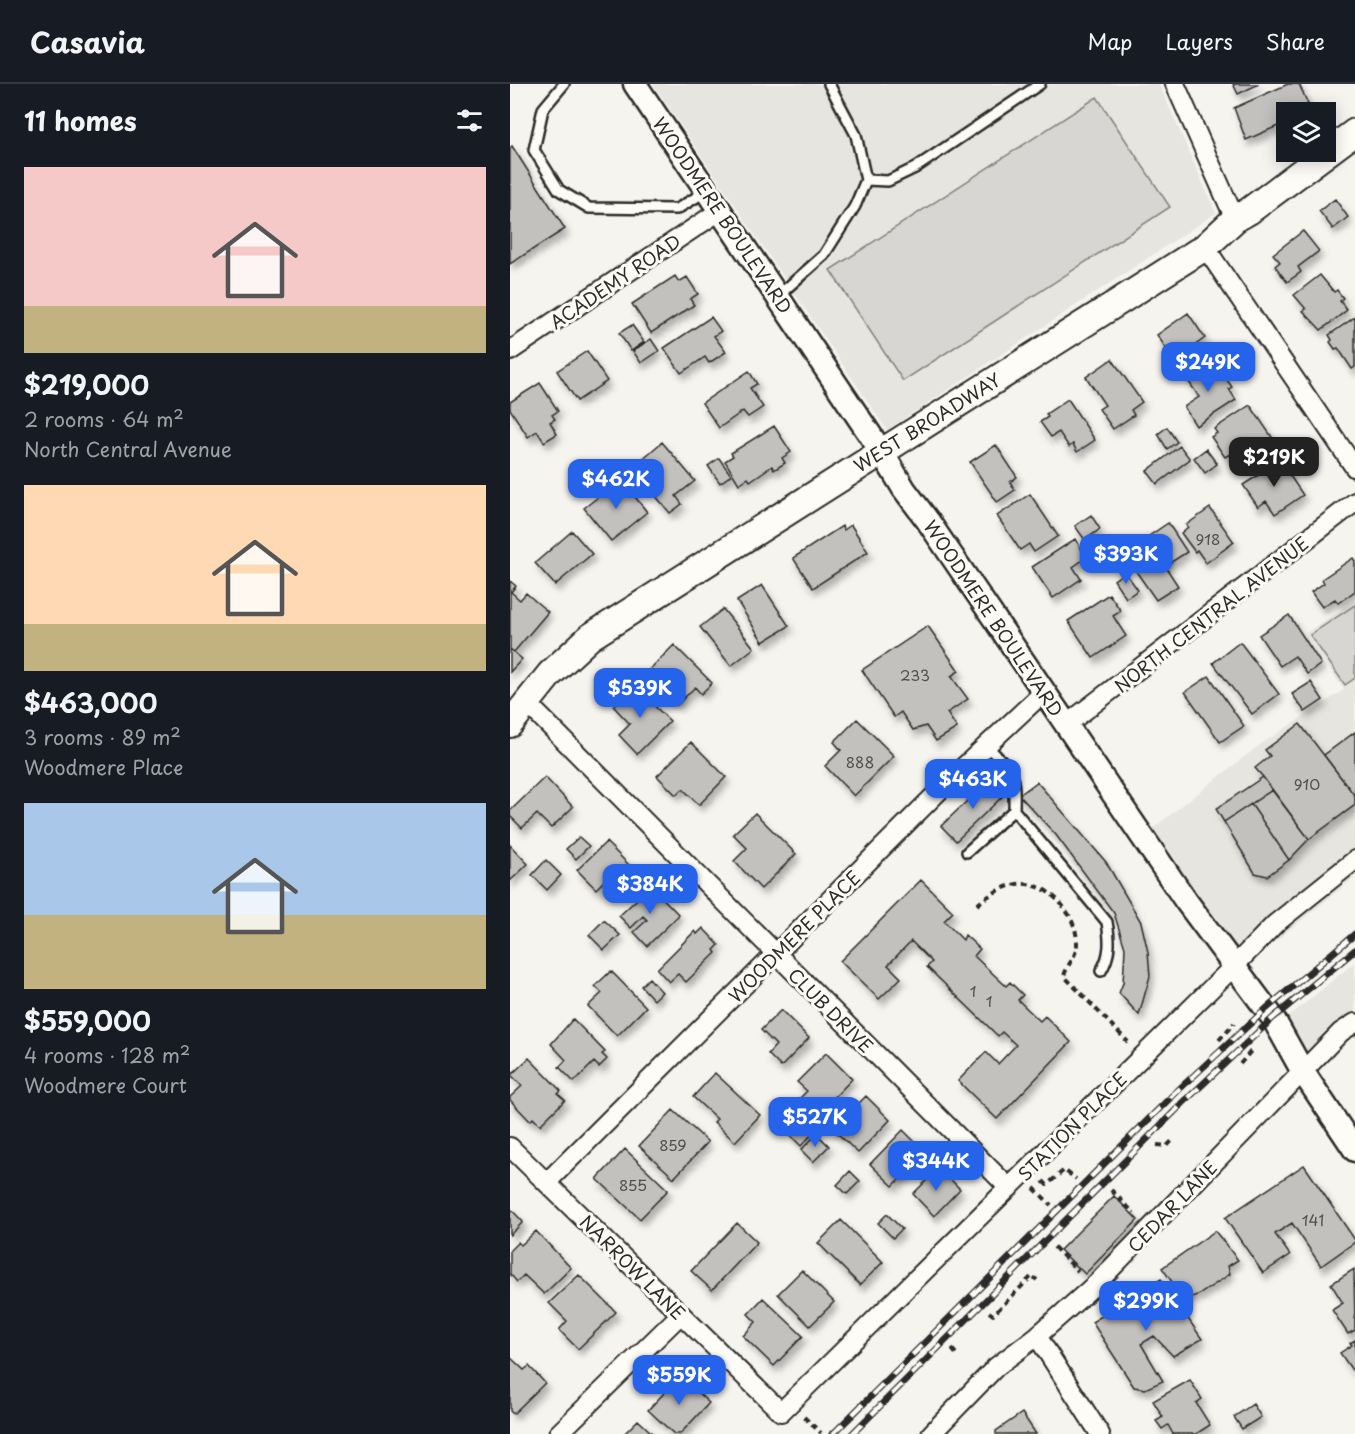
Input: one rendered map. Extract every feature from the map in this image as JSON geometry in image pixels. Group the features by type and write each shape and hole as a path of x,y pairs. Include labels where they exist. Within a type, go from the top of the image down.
{"main road":[{"name":"WEST BROADWAY","path":"510,724 550,674 590,637 1205,247 1235,219 1355,132"}],"street":[{"name":"WOODMERE BOULEVARD","path":"635,84 705,192 721,210 904,489 928,520 1186,901 1273,1018 1303,1072 1355,1150"},
{"path":"1175,84 1235,219"},
{"name":"ACADEMY ROAD","path":"510,351 721,210"},
{"path":"1205,247 1355,468"},
{"name":"NORTH CENTRAL AVENUE","path":"1066,725 1355,502"},
{"name":"WOODMERE PLACE","path":"547,1182 1044,692"},
{"name":"CLUB DRIVE","path":"527,703 1009,1188"},
{"name":"STATION PLACE","path":"781,1412 1275,924 1355,860"},
{"name":"CEDAR LANE","path":"931,1434 996,1367 1036,1336 1096,1283 1341,1032 1355,1023"},
{"name":"NARROW LANE","path":"510,1147 781,1412"},
{"path":"558,1434 681,1314"},
{"path":"1036,1336 1100,1434"}],"lane":[{"path":"564,84 543,109 534,150 560,190 589,208 624,209 677,209 705,192"},
{"path":"778,296 824,255 855,206 866,180 856,135 829,84"},
{"path":"866,180 888,181 915,168 1040,84"},
{"path":"987,746 1008,768 1015,782 1014,810 1107,922 1110,941 1107,961 1101,971"},
{"path":"967,852 1014,810"}],"path":[{"path":"977,905 990,894 1005,887 1020,884 1035,887 1050,894 1062,904 1075,928 1077,943 1076,954 1064,976 1128,1042"},
{"path":"1219,1040 1234,1023"},
{"path":"1240,1064 1251,1051"},
{"path":"1157,1145 1167,1146 1173,1140"},
{"path":"1051,1173 1043,1182 1047,1185 1064,1170 1076,1179"},
{"path":"1111,1190 1134,1213"},
{"path":"1043,1197 1050,1205"},
{"path":"1054,1247 1078,1270"},
{"path":"989,1312 993,1315 1032,1276 1037,1280"},
{"path":"952,1349 957,1355"},
{"path":"807,1420 821,1433"}],"shaded area":[{"path":"653,84 1159,84 1216,213 887,430"},
{"path":"1097,97 1170,207 903,381 830,270"},
{"path":"1355,600 1355,877 1235,974 1142,837 1261,744 1344,690 1306,633"},
{"path":"1355,605 1355,678 1345,685 1310,635"},
{"path":"1355,962 1355,1031 1302,1067 1280,1024"}],"building":[{"path":"1233,84 1259,84 1238,94"},
{"path":"1288,84 1299,84 1307,102 1276,102 1276,127 1246,140 1234,108"},
{"path":"512,146 565,229 510,264 510,148"},
{"path":"1335,199 1348,217 1333,229 1319,211"},
{"path":"1303,231 1319,251 1298,267 1301,272 1287,282 1275,266 1280,262 1273,254"},
{"path":"1320,275 1334,292 1337,290 1343,298 1340,301 1347,310 1321,330 1303,311 1306,309 1294,295"},
{"path":"675,276 679,282 687,277 698,294 690,299 694,305 651,333 632,304"},
{"path":"1188,313 1205,338 1174,360 1157,335"},
{"path":"711,317 721,331 714,336 726,352 709,363 705,357 681,373 664,348"},
{"path":"1355,317 1355,367 1352,369 1338,348 1335,349 1330,342 1332,340 1329,335"},
{"path":"632,325 644,342 631,351 619,333"},
{"path":"651,339 659,351 641,363 633,351"},
{"path":"587,351 607,381 577,401 557,371"},
{"path":"1112,359 1142,402 1131,410 1134,415 1113,429 1099,409 1105,405 1086,377"},
{"path":"1209,360 1222,379 1225,377 1232,387 1229,389 1236,400 1196,426 1184,407 1199,397 1185,376"},
{"path":"749,371 757,384 750,388 763,407 748,417 743,411 719,428 702,403"},
{"path":"540,383 558,411 552,415 555,419 550,422 557,434 544,442 537,431 528,437 510,409 510,402"},
{"path":"1068,399 1095,440 1077,452 1073,444 1069,447 1059,432 1051,437 1040,422 1048,417 1046,414"},
{"path":"1250,405 1272,437 1254,450 1250,445 1232,458 1230,454 1225,457 1211,437 1217,433 1214,429"},
{"path":"774,426 791,452 782,458 785,463 774,470 772,466 750,481 748,478 739,484 725,461 733,456 731,453"},
{"path":"1167,427 1177,442 1167,449 1158,434"},
{"path":"662,442 695,481 676,496 682,504 670,513 654,494 663,487 641,460"},
{"path":"996,445 1017,477 1010,482 1015,490 997,502 970,462"},
{"path":"1180,446 1190,459 1157,484 1147,471"},
{"path":"1206,449 1217,464 1205,473 1194,458"},
{"path":"719,458 731,475 720,483 708,466"},
{"path":"1280,461 1303,495 1275,514 1266,501 1258,507 1243,485"},
{"path":"621,479 647,512 611,541 584,508"},
{"path":"1030,494 1058,536 1034,552 1029,544 1020,550 997,516"},
{"path":"1210,508 1234,542 1206,563 1181,533 1188,527 1186,525"},
{"path":"1091,515 1100,529 1085,540 1075,526"},
{"path":"1168,523 1187,552 1165,566 1178,586 1156,600 1133,567 1137,565 1127,551"},
{"path":"851,525 868,552 813,588 793,558 842,526 844,530"},
{"path":"572,531 592,554 555,585 535,563"},
{"path":"1075,539 1087,557 1073,567 1081,579 1053,598 1032,567"},
{"path":"1353,558 1355,561 1355,591 1338,603 1335,599 1322,607 1311,592 1324,583 1322,579"},
{"path":"1125,572 1138,590 1126,598 1114,580"},
{"path":"510,581 516,586 511,592 520,600 526,593 548,612 514,652 510,649"},
{"path":"762,585 789,626 763,642 737,601"},
{"path":"1109,594 1121,611 1113,616 1126,636 1093,658 1068,621"},
{"path":"723,609 754,648 731,666 700,627"},
{"path":"1289,615 1321,664 1307,674 1295,656 1280,666 1259,635"},
{"path":"928,626 959,671 951,676 968,699 947,713 957,728 936,741 926,726 913,730 901,712 894,717 862,670"},
{"path":"1240,642 1279,694 1252,714 1213,663"},
{"path":"674,645 712,683 701,694 695,687 677,705 645,674"},
{"path":"510,649 522,659 510,672"},
{"path":"1209,676 1244,726 1220,742 1185,692"},
{"path":"1311,682 1323,700 1305,712 1292,694"},
{"path":"633,685 670,721 637,754 619,735 630,724 613,706"},
{"path":"857,719 894,756 854,796 825,766 841,750 834,742"},
{"path":"1300,724 1355,796 1355,805 1309,839 1255,768 1270,756 1265,750"},
{"path":"1355,732 1355,796 1324,755"},
{"path":"691,742 726,777 699,805 683,789 676,795 657,776"},
{"path":"545,777 573,807 551,828 537,814 522,828 510,816 510,811"},
{"path":"1263,777 1272,790 1224,822 1216,809"},
{"path":"990,779 1005,794 956,841 941,826"},
{"path":"1037,782 1106,862 1141,922 1148,952 1150,976 1139,1015 1119,993 1123,983 1125,948 1114,913 1056,835 1019,795"},
{"path":"1272,790 1309,839 1289,860 1251,804"},
{"path":"1251,804 1289,860 1267,876 1255,873 1224,822"},
{"path":"755,813 796,854 761,889 734,861 747,848 733,834"},
{"path":"579,837 589,846 576,859 566,849"},
{"path":"606,842 634,870 613,890 604,881 596,889 577,870"},
{"path":"510,845 528,864 510,881"},
{"path":"546,860 561,875 547,890 532,875"},
{"path":"921,880 953,912 944,921 963,940 965,935 980,949 974,956 1006,986 1010,982 1023,995 1018,1000 1040,1021 1045,1016 1071,1042 997,1119 958,1081 986,1052 998,1064 1016,1045 1002,1032 998,1036 927,967 932,962 911,941 888,965 901,978 879,999 840,961"},
{"path":"651,886 679,915 647,946 634,932 647,920 643,916 631,928 619,916"},
{"path":"604,920 620,935 604,950 589,935"},
{"path":"703,928 719,945 714,950 716,953 686,982 678,974 669,982 657,969 695,931 697,934"},
{"path":"611,971 646,1007 617,1036 588,1006 602,993 595,986"},
{"path":"649,978 662,992 654,1000 641,986"},
{"path":"781,1010 809,1038 781,1067 768,1054 776,1045 761,1030"},
{"path":"573,1019 605,1052 602,1054 607,1059 599,1067 594,1062 574,1082 559,1067 566,1060 551,1044"},
{"path":"826,1053 852,1079 824,1108 821,1105 813,1113 799,1099 807,1091 797,1082"},
{"path":"529,1058 561,1091 558,1094 565,1100 540,1125 533,1118 530,1121 510,1100 510,1097 522,1086 511,1075"},
{"path":"715,1073 760,1115 735,1142 714,1122 717,1119 693,1097"},
{"path":"866,1096 890,1120 858,1153 833,1129"},
{"path":"673,1110 708,1142 674,1178 639,1146"},
{"path":"804,1121 815,1131 801,1146 790,1135"},
{"path":"903,1130 926,1153 893,1186 870,1164"},
{"path":"817,1134 829,1146 813,1162 801,1150"},
{"path":"625,1149 668,1190 640,1219 597,1179"},
{"path":"1304,1165 1355,1242 1321,1266 1292,1223 1275,1234 1290,1255 1263,1273 1225,1218"},
{"path":"939,1168 960,1189 934,1216 913,1194"},
{"path":"850,1171 860,1181 847,1194 837,1185"},
{"path":"1114,1196 1138,1220 1085,1274 1060,1250"},
{"path":"510,1208 523,1222 510,1235"},
{"path":"887,1214 902,1229 893,1238 878,1223"},
{"path":"841,1220 883,1262 860,1285 818,1243"},
{"path":"737,1223 757,1242 712,1290 691,1271"},
{"path":"536,1231 571,1268 544,1294 524,1275 517,1282 510,1274 510,1250 518,1242 521,1245"},
{"path":"1215,1231 1238,1260 1228,1266 1230,1274 1200,1294 1189,1298 1178,1290 1162,1268"},
{"path":"1354,1269 1355,1330 1348,1334 1332,1310 1343,1303 1331,1284"},
{"path":"802,1270 834,1302 810,1326 778,1294"},
{"path":"579,1275 616,1312 578,1349 559,1330 567,1321 549,1303"},
{"path":"1161,1279 1202,1339 1173,1356 1154,1336 1141,1344 1163,1381 1145,1389 1134,1387 1092,1322"},
{"path":"763,1298 803,1336 774,1366 743,1336 756,1322 748,1314"},
{"path":"1355,1340 1355,1369 1352,1370 1340,1353 1352,1345 1350,1343"},
{"path":"510,1357 524,1370 529,1366 545,1383 513,1414 510,1411"},
{"path":"680,1376 709,1403 680,1434 674,1434 648,1410"},
{"path":"1190,1380 1202,1399 1196,1403 1210,1425 1196,1434 1173,1434 1168,1425 1162,1429 1156,1421 1163,1417 1153,1401"},
{"path":"1253,1404 1261,1417 1242,1429 1234,1417"},
{"path":"1022,1413 1036,1434 996,1434 996,1431"},
{"path":"638,1420 653,1434 624,1434"}],"railway":[{"path":"833,1434 1175,1093 1266,1009 1355,934"},
{"path":"852,1434 1185,1101 1273,1018 1355,950"}]}
